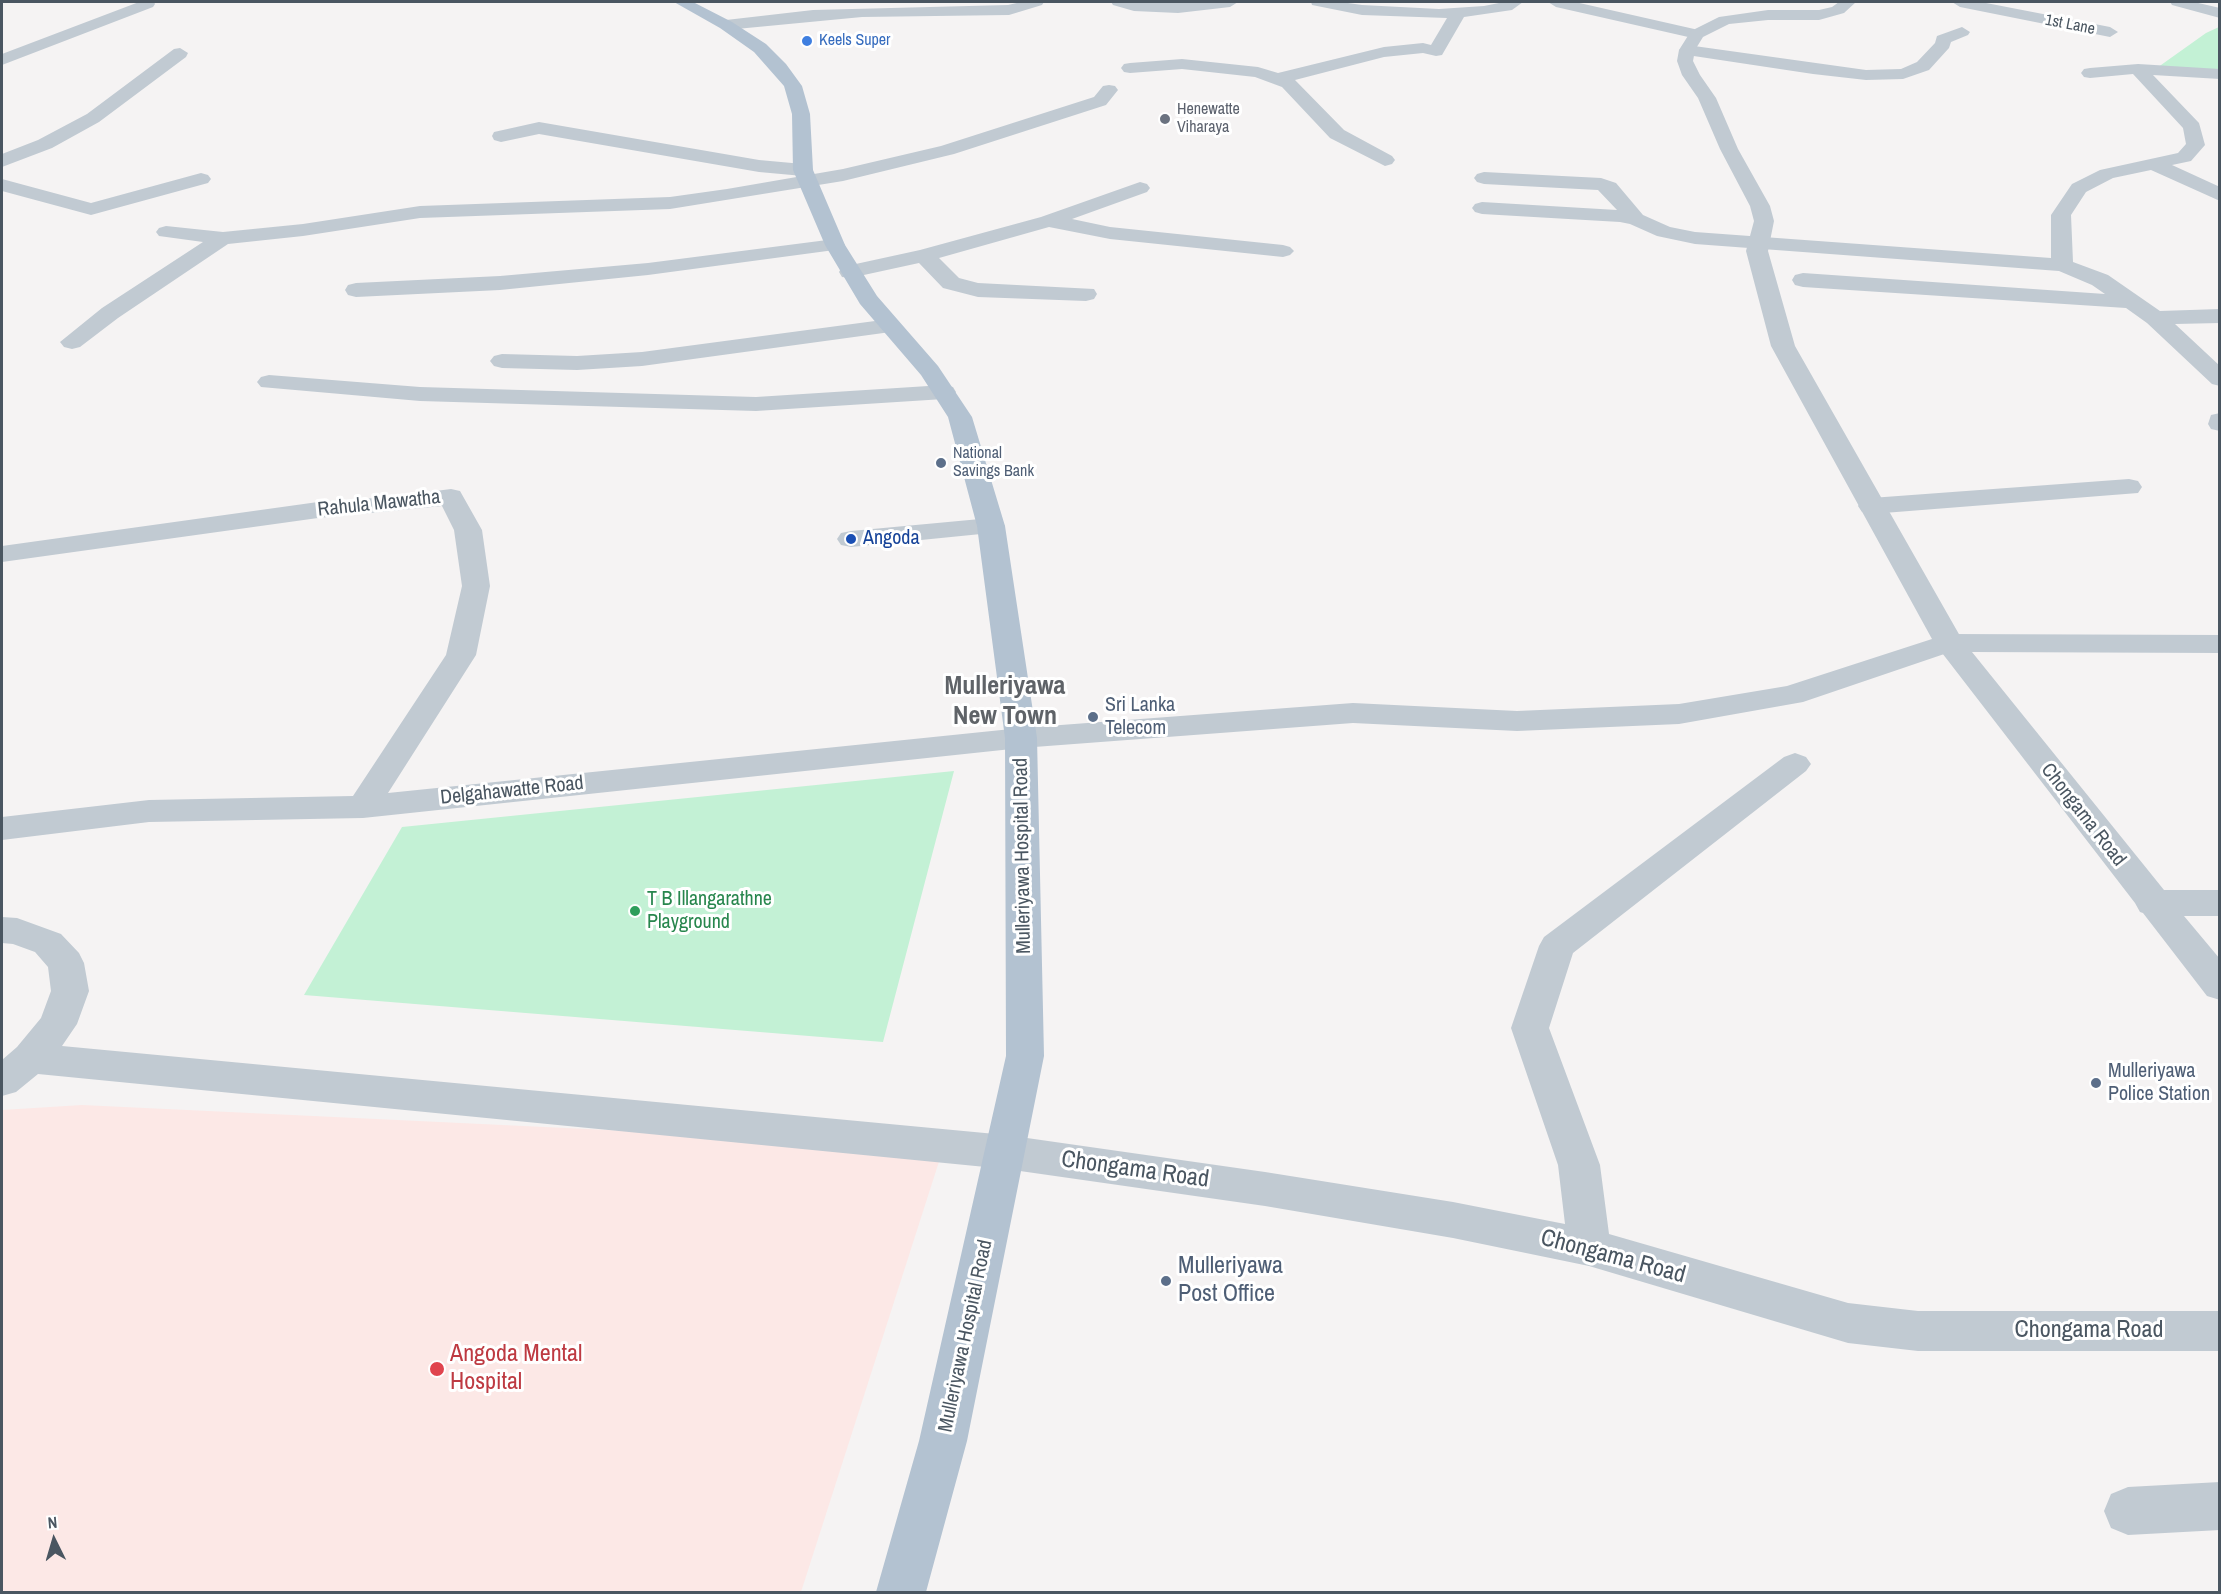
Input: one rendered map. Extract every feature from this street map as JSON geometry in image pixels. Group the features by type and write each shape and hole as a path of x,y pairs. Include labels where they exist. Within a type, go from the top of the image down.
{"main road":[{"name":"Mulleriyawa Hospital Road","path":"682,2 726,25 760,48 780,68 793,86 801,114 805,176 842,258 890,326 930,371 960,417 991,526 1021,738 1025,1056 944,1441 901,1593"}],"street":[{"path":"2,60 147,4 147,2"},
{"path":"726,25 862,12 1009,10 1036,2"},
{"path":"1119,2 1134,6 1178,8 1230,2"},
{"path":"1318,2 1362,10 1458,13 1506,7 1515,2"},
{"path":"1556,2 1697,34"},
{"path":"1848,2 1838,10 1819,15 1760,15 1725,20 1697,34 1687,50 1866,75 1903,74 1923,66 1943,44 1943,39 1962,32"},
{"name":"1st Lane","path":"1960,2 2110,32"},
{"path":"2178,2 2220,13"},
{"path":"1276,79 1384,52 1423,48 1436,51 1458,13"},
{"name":"Chongama Road","path":"1687,50 1685,61 1691,75 1707,98 1729,149 1760,206 1764,221 1757,251 1783,345 1799,378 1949,643 2152,903 2220,986"},
{"path":"2,161 45,144 93,117 180,54"},
{"path":"1130,68 1182,64 1220,66 1258,72 1288,83 1336,134 1385,160"},
{"path":"2062,265 2061,215 2079,188 2107,174 2184,157 2196,145 2193,127 2138,69"},
{"path":"2090,74 2109,70 2138,69 2220,74"},
{"path":"166,232 223,238 303,230 420,212 670,203 947,150 1100,101 1109,90"},
{"path":"501,136 539,128 805,176"},
{"path":"2151,163 2220,195"},
{"path":"1484,178 1601,184 1609,187 1636,219"},
{"path":"2,184 91,210 201,179"},
{"path":"356,290 500,283 648,269 842,258 924,256 1048,220 1140,188"},
{"path":"1482,208 1620,216 1636,219 1664,232 1695,238 2062,265 2100,280 2155,318 2220,379"},
{"path":"1048,220 1110,233 1284,251"},
{"path":"72,342 110,313 223,238"},
{"path":"924,256 951,284 978,291 1086,294"},
{"path":"1803,280 2130,302"},
{"path":"2155,318 2220,316"},
{"path":"502,361 577,363 642,359 890,326"},
{"path":"269,382 420,393 756,404 944,392"},
{"path":"1871,506 2130,487"},
{"name":"Rahula Mawatha","path":"2,554 318,510 388,506 451,497 468,530 476,586 461,656 411,729 363,807"},
{"path":"851,539 991,526"},
{"name":"Delgahawatte Road","path":"2,829 148,812 363,807 1021,738 1283,717 1353,713 1517,721 1679,714 1792,695 1949,643 2220,644"},
{"path":"1589,1247 1579,1165 1530,1028 1557,946 1795,764"},
{"path":"2152,903 2220,903"},
{"path":"2,930 16,931 48,943 66,963 70,991 58,1024 16,1070"},
{"name":"Chongama Road","path":"16,1070 1006,1152 1265,1189 1453,1220 1589,1247 1848,1323 1918,1331 2220,1331"},
{"path":"2128,1510 2220,1506"}],"shaded area":[{"name":"Angoda Mental Hospital","path":"82,1105 944,1146 801,1592 2,1592 2,1110"}],"green space":[{"path":"2219,27 2219,75 2154,70 2206,33"},
{"name":"T B Illangarathne Playground","path":"954,771 883,1042 304,995 402,827"}],"place":[{"name":"Keels Super","path":"807,41"},
{"name":"Henewatte Viharaya","path":"1165,119"},
{"name":"National Savings Bank","path":"941,463"},
{"name":"Angoda","path":"851,539"},
{"name":"Sri Lanka Telecom","path":"1093,717"},
{"name":"T B Illangarathne Playground","path":"635,911"},
{"name":"Mulleriyawa Police Station","path":"2096,1083"},
{"name":"Mulleriyawa Post Office","path":"1166,1281"},
{"name":"Angoda Mental Hospital","path":"437,1369"}],"district":[{"name":"Mulleriyawa New Town","path":"1005,702"}]}
